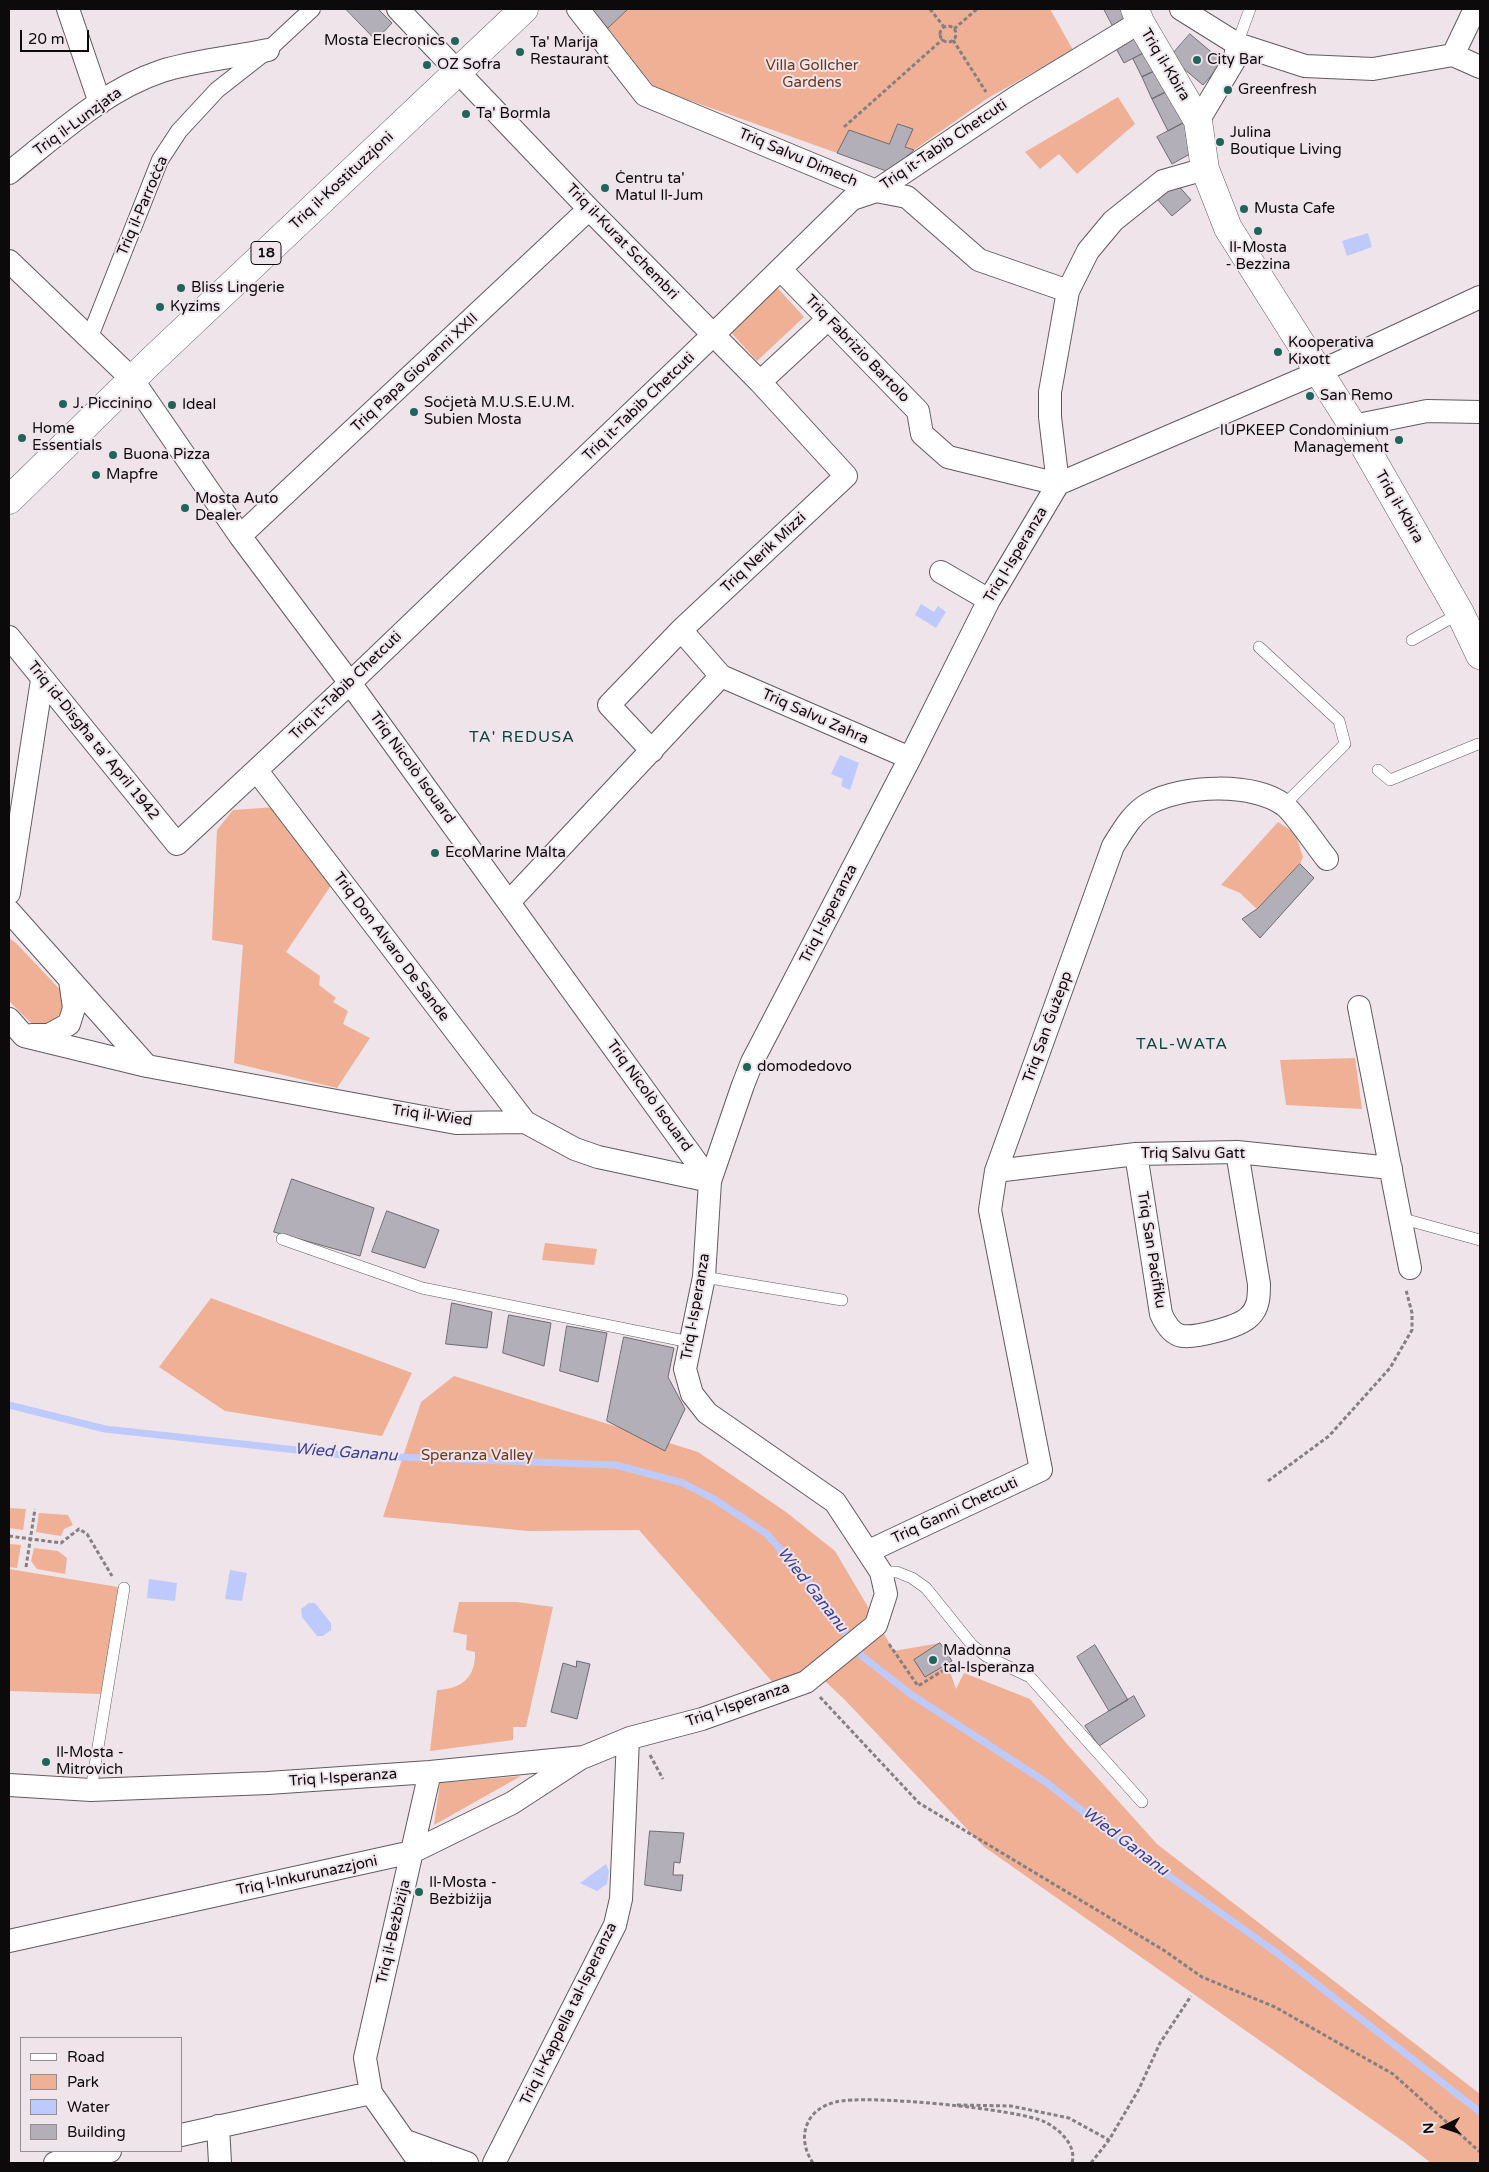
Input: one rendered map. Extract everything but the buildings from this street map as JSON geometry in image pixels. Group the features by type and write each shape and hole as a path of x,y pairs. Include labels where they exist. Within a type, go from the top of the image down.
{"main road":[{"name":"Triq il-Kostituzzjoni","path":"9,500 132,379 524,9"},
{"name":"Triq il-Kbira","path":"1137,15 1198,121 1205,169 1228,228 1354,426 1460,613 1480,655"}],"street":[{"path":"68,9 100,103"},
{"name":"Triq il-Parroċċa","path":"89,339 160,160 179,132 217,90 268,50 312,9"},
{"name":"Triq il-Kurat Schembri","path":"398,9 589,209 760,382 846,476"},
{"name":"Triq Salvu Dimech","path":"578,9 645,94 876,191 907,198 979,260 1068,291"},
{"path":"1181,9 1237,44 1305,66 1374,69 1453,55 1480,67"},
{"path":"1453,55 1475,9"},
{"name":"Triq it-Tabib Chetcuti","path":"177,844 257,771 781,270 852,199 876,191 1137,15"},
{"name":"Triq il-Kbira","path":"1198,121 1235,59 1237,44"},
{"name":"Triq il-Lunzjata","path":"9,173 100,103 123,88 162,71 268,50"},
{"path":"1205,169 1162,180 1114,221 1088,251 1068,291 1050,392 1050,417 1058,484 1318,372 1480,297"},
{"name":"Triq Papa Giovanni XXII","path":"240,536 589,209"},
{"name":"Triq Nicolò Isouard","path":"9,261 132,379 240,536 350,682 710,1181"},
{"name":"Triq Fabrizio Bartolo","path":"781,270 827,320 918,412 922,434 948,457 1058,484"},
{"path":"760,382 827,320"},
{"path":"1354,426 1426,411 1480,412"},
{"name":"Triq Nerik Mizzi","path":"652,751 608,704 681,630 846,476"},
{"name":"Triq l-Isperanza","path":"9,1785 91,1790 268,1783 430,1772 584,1757 628,1739 702,1719 806,1682 876,1625 886,1594 881,1572 869,1551 834,1502 707,1413 692,1394 685,1370 704,1277 710,1181 752,1062 910,758 989,600 1058,484"},
{"path":"940,572 989,600"},
{"path":"509,902 721,676 681,630"},
{"name":"Triq id-Disgħa ta' April 1942","path":"9,637 177,844"},
{"name":"Triq Salvu Zahra","path":"721,676 910,758"},
{"path":"9,894 42,680"},
{"name":"Triq Don Alvaro De Sande","path":"257,771 525,1122"},
{"name":"Triq San Ġużepp","path":"1041,1470 990,1210 996,1171 1113,846 1129,821 1150,803 1185,792 1220,789 1254,792 1284,805 1327,859"},
{"path":"9,911 147,1066"},
{"path":"9,1019 24,1036 49,1035 69,1024 74,1008 70,980"},
{"path":"1360,1007 1410,1268"},
{"name":"Triq il-Wied","path":"24,1036 147,1066 456,1123 525,1122 575,1149 598,1157 710,1181"},
{"name":"Triq Salvu Gatt","path":"996,1171 1136,1154 1237,1152 1391,1168"},
{"name":"Triq San Paċifiku","path":"1136,1154 1161,1314 1167,1327 1180,1336 1194,1336 1235,1325 1249,1317 1258,1302 1259,1284 1237,1152"},
{"name":"Triq Ġanni Chetcuti","path":"869,1551 1041,1470"},
{"name":"Triq il-Kappella tal-Isperanza","path":"494,2163 616,1925 620,1899 628,1739"},
{"name":"Triq l-Inkurunazzjoni","path":"9,1941 412,1852 512,1803 584,1757"},
{"name":"Triq il-Beżbiżija","path":"371,2093 365,2058 430,1772"},
{"path":"182,2135 371,2093 420,2163"},
{"path":"218,2126 220,2163"},
{"path":"406,2141 467,2163"},
{"path":"55,2163 105,2152"}],"lane":[{"path":"1237,44 1250,9"},
{"path":"1412,640 1460,613"},
{"path":"1259,648 1340,721 1344,744 1284,805"},
{"path":"1378,770 1390,780 1478,744"},
{"path":"1400,1218 1480,1240"},
{"path":"282,1239 422,1288 690,1342"},
{"path":"704,1277 842,1300"},
{"path":"881,1572 897,1572 912,1578 926,1588 972,1646 986,1656 1030,1677 1142,1802"},
{"path":"91,1790 124,1588"}],"path":[{"path":"930,9 944,27"},
{"path":"954,29 977,9"},
{"path":"944,27 949,26 954,29 956,35 953,40"},
{"path":"943,39 941,32 944,27"},
{"path":"943,39 953,40"},
{"path":"844,127 943,39"},
{"path":"953,40 988,96"},
{"path":"1268,1481 1329,1436 1390,1368 1412,1330 1412,1313 1406,1287 1410,1268"},
{"path":"26,1567 35,1509"},
{"path":"9,1536 61,1543 79,1529 87,1534 110,1575 126,1579 124,1588"},
{"path":"876,1625 918,1686 952,1665"},
{"path":"806,1682 919,1803 1165,1951 1202,1977 1275,2007 1393,2074 1480,2152"},
{"path":"1091,2163 1109,2140 1139,2089 1160,2043 1191,1996"},
{"path":"813,2163 806,2152 803,2138 805,2124 816,2113 835,2102 860,2098 1021,2108 1069,2118 1109,2140"},
{"path":"939,2104 1042,2120 1056,2128 1065,2138 1071,2149 1072,2163"}],"green space":[{"name":"Villa Gollcher Gardens","path":"628,9 1050,9 1073,50 988,98 914,150 905,147 912,129 899,124 889,144 849,130 837,153 655,88 608,28"},
{"path":"1118,97 1135,124 1077,174 1059,154 1040,169 1025,152"},
{"path":"774,284 804,317 757,361 727,328"},
{"path":"276,807 332,884 286,952 320,976 319,985 336,998 333,1002 348,1011 343,1024 370,1038 337,1088 234,1063 243,945 212,940 217,830 233,810"},
{"path":"1278,822 1295,833 1303,857 1300,864 1257,909 1240,893 1221,885"},
{"path":"9,938 66,996 64,1009 52,1024 33,1025 9,1001"},
{"path":"1355,1058 1362,1109 1286,1105 1280,1060"},
{"path":"545,1243 597,1249 594,1265 542,1260"},
{"path":"211,1298 412,1373 382,1436 225,1411 159,1367"},
{"name":"Speranza Valley","path":"454,1376 698,1452 786,1512 835,1551 894,1651 940,1643 956,1689 964,1673 1030,1699 1067,1744 1157,1844 1480,2094 1480,2163 1431,2163 1404,2142 983,1846 845,1700 810,1667 775,1685 639,1530 528,1531 383,1517 421,1402"},
{"path":"9,1508 26,1509 23,1530 9,1528"},
{"path":"39,1513 68,1515 73,1525 64,1529 61,1536 36,1532"},
{"path":"9,1544 21,1545 17,1568 9,1567"},
{"path":"34,1548 58,1551 67,1558 65,1574 37,1569 31,1561"},
{"path":"9,1569 118,1587 102,1694 9,1691"},
{"path":"459,1602 517,1602 553,1607 526,1727 513,1727 513,1740 430,1751 437,1690 454,1687 466,1680 475,1661 475,1652 466,1650 467,1635 453,1632"},
{"path":"521,1776 434,1825 440,1783"}],"water":[{"path":"1368,233 1372,247 1347,256 1342,241"},
{"path":"921,604 934,612 938,606 946,612 936,628 915,615"},
{"path":"840,755 859,763 850,790 841,786 843,779 831,774"},
{"path":"230,1570 247,1573 242,1601 225,1599"},
{"path":"149,1579 177,1583 175,1601 147,1598"},
{"path":"309,1603 315,1603 331,1623 331,1630 323,1636 317,1636 302,1617 301,1609"},
{"path":"606,1864 609,1871 607,1884 597,1891 580,1883"}],"waterway":[{"name":"Wied Gananu","path":"9,1405 105,1429 343,1455 616,1465 683,1483 714,1499 767,1534 809,1583 862,1656 909,1693 1047,1783 1127,1846 1277,1953 1480,2112"}],"place":[{"name":"Mosta Elecronics","path":"455,41"},
{"name":"Ta' Marija Restaurant","path":"520,52"},
{"name":"City Bar","path":"1197,60"},
{"name":"OZ Sofra","path":"427,65"},
{"name":"Greenfresh","path":"1228,90"},
{"name":"Ta' Bormla","path":"466,114"},
{"name":"Julina Boutique Living","path":"1220,142"},
{"name":"Ċentru ta' Matul Il-Jum","path":"605,188"},
{"name":"Musta Cafe","path":"1244,209"},
{"name":"Il-Mosta - Bezzina","path":"1258,231"},
{"name":"Bliss Lingerie","path":"181,288"},
{"name":"Kyzims","path":"160,307"},
{"name":"Kooperativa Kixott","path":"1278,352"},
{"name":"San Remo","path":"1310,396"},
{"name":"J. Piccinino","path":"63,404"},
{"name":"Ideal","path":"172,405"},
{"name":"Soċjetà M.U.S.E.U.M. Subien Mosta","path":"414,412"},
{"name":"Home Essentials","path":"22,438"},
{"name":"IUPKEEP Condominium Management","path":"1399,440"},
{"name":"Buona Pizza","path":"113,455"},
{"name":"Mapfre","path":"96,475"},
{"name":"Mosta Auto Dealer","path":"185,508"},
{"name":"EcoMarine Malta","path":"435,853"},
{"name":"domodedovo","path":"747,1067"},
{"name":"Madonna tal-Isperanza","path":"933,1660"},
{"name":"Il-Mosta - Mitrovich","path":"46,1762"},
{"name":"Il-Mosta - Beżbiżija","path":"419,1892"}],"district":[{"name":"TA' REDUSA","path":"522,738"},
{"name":"TAL-WATA","path":"1182,1045"}]}
